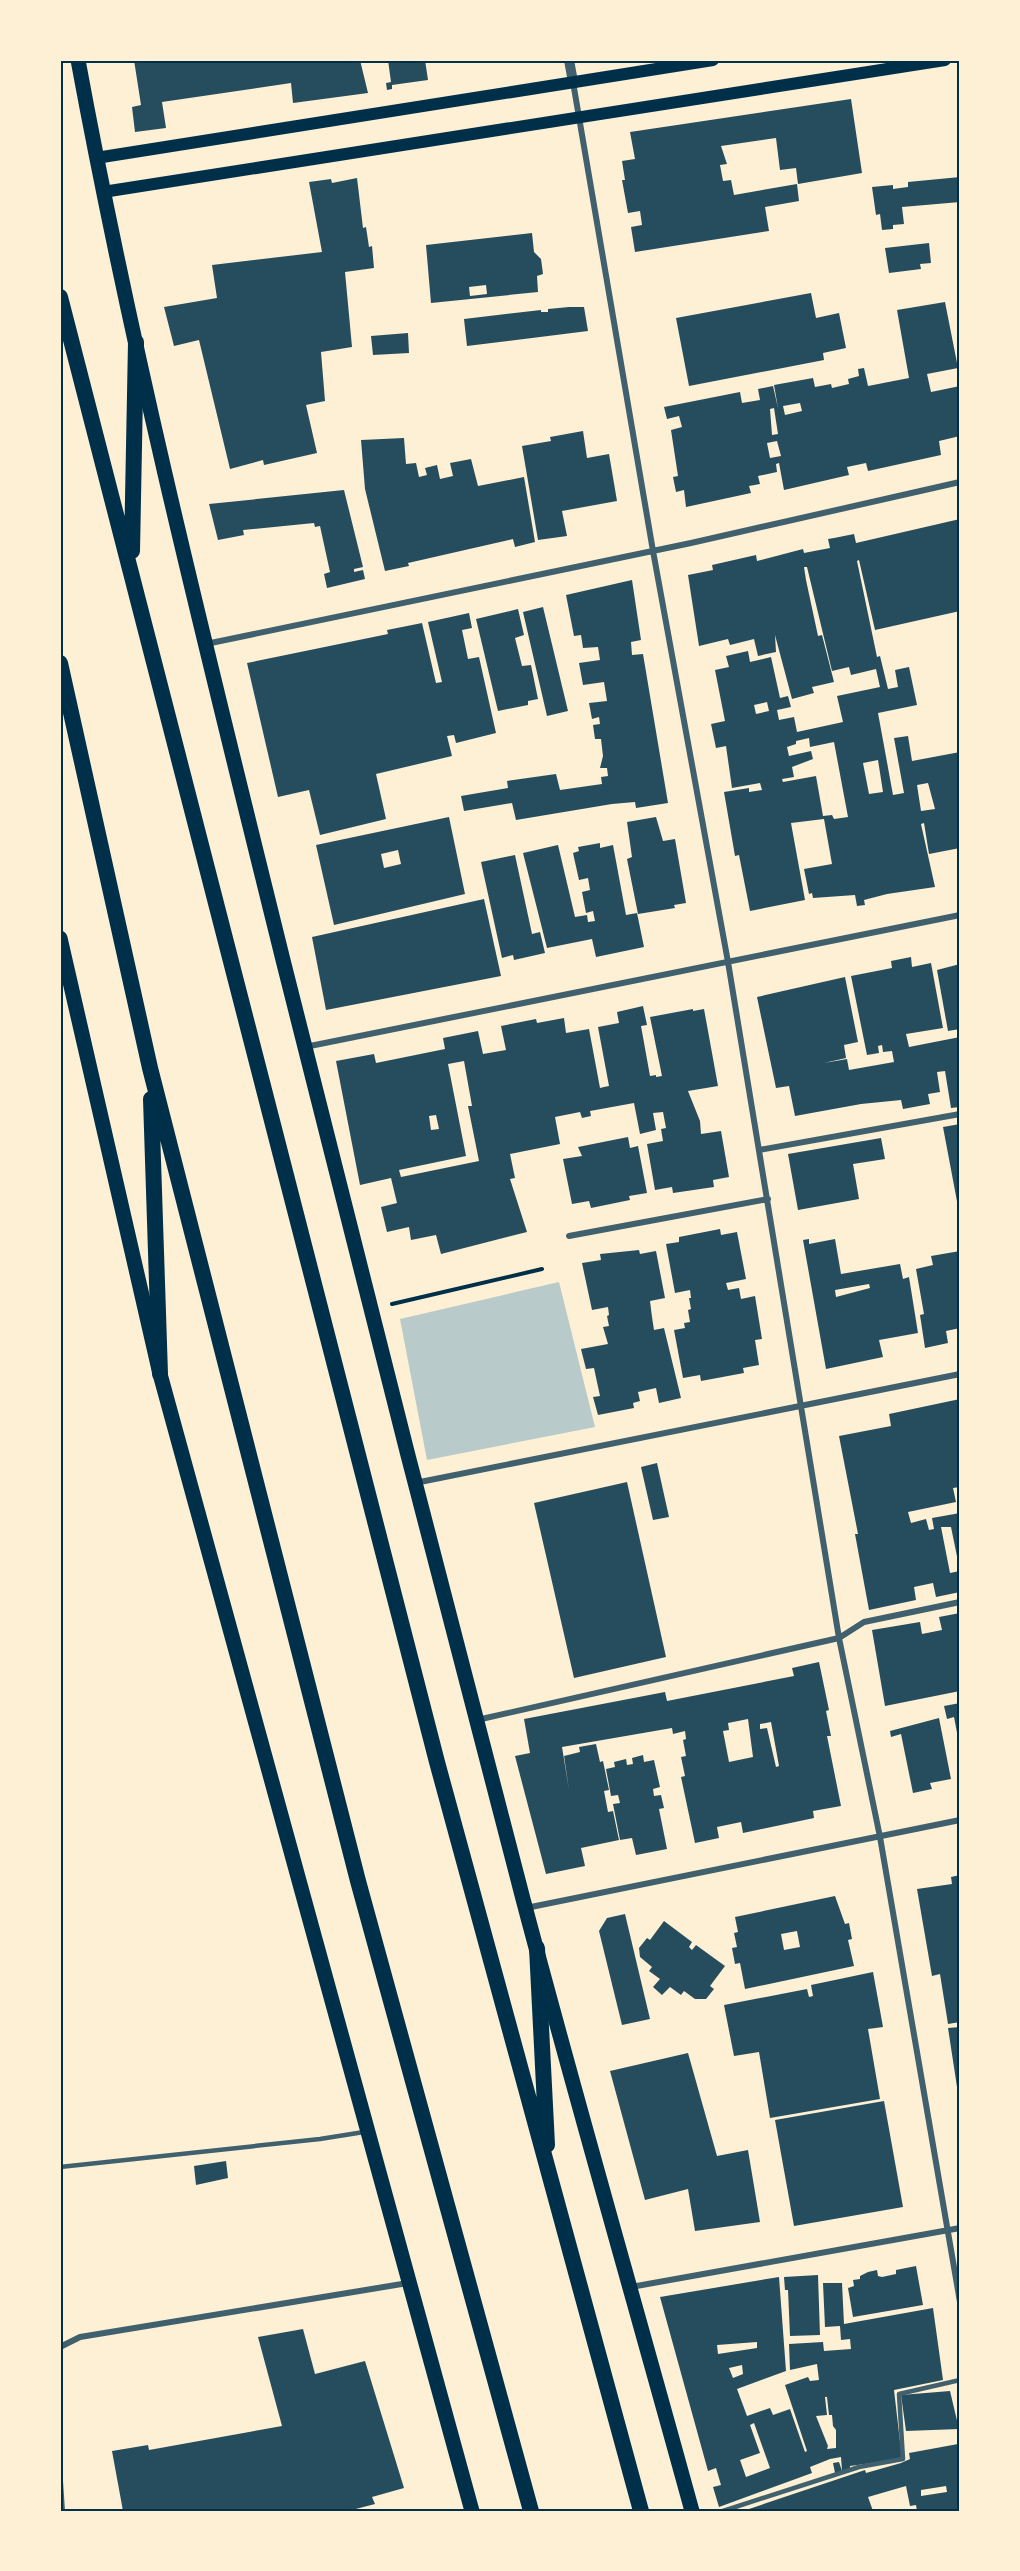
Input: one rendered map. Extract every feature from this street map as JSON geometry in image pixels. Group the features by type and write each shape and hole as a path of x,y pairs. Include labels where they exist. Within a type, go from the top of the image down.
{"highway":[{"path":"60,297 437,1762 641,2511"},
{"path":"132,572 136,342"},
{"path":"60,663 150,1068 358,1881 531,2511"},
{"path":"150,1068 160,1374"},
{"path":"537,1948 548,2176"}],"main road":[{"path":"78,60 103,192 205,644 305,1047 525,1908 692,2511"},
{"path":"96,158 713,60"},
{"path":"103,192 945,60"},
{"path":"60,938 160,1374 472,2511"}],"street":[{"path":"569,60 653,551 728,962 839,1638 880,1837 960,2302"},
{"path":"205,644 653,551 960,482"},
{"path":"305,1047 960,915"},
{"path":"759,1150 960,1114"},
{"path":"569,1236 768,1199"},
{"path":"415,1484 960,1374"},
{"path":"477,1720 839,1638 864,1622 960,1602"},
{"path":"525,1908 960,1820"},
{"path":"631,2288 960,2228"},
{"path":"60,2347 80,2337 408,2283"},
{"path":"60,2481 62,2511"}],"lane":[{"path":"60,2167 320,2139 366,2131"},
{"path":"723,2511 859,2467 903,2459 899,2394 960,2380"}],"path":[{"path":"371,1310 542,1269"}],"shaded area":[{"path":"559,1282 595,1427 427,1460 400,1319"}],"building":[{"path":"134,60 360,60 368,93 293,103 291,83 162,102 166,128 135,132 132,107 141,105"},
{"path":"388,60 425,60 428,80 392,85 392,89 387,90 386,83 391,82"},
{"path":"851,99 862,173 798,184 796,168 780,170 776,138 721,146 727,164 720,165 723,181 731,180 734,195 797,184 799,201 765,207 769,231 635,252 631,227 642,225 640,211 628,213 622,180 625,180 622,161 635,159 630,132"},
{"path":"960,177 960,202 902,207 904,224 893,225 893,229 882,230 880,214 876,215 872,187 893,185 893,189 908,187 908,182"},
{"path":"357,178 363,228 366,227 369,247 372,246 374,268 345,272 352,347 321,352 325,401 306,405 317,453 264,465 263,460 230,469 199,340 174,346 164,307 217,298 212,265 322,252 309,182 331,179 332,183"},
{"path":"532,233 534,252 541,259 543,274 537,276 538,292 431,303 426,245","holes":["486,285 487,294 470,296 469,287"]},
{"path":"929,243 931,263 920,264 921,269 889,273 885,248"},
{"path":"811,293 816,318 839,313 846,348 823,353 824,360 689,386 676,318"},
{"path":"945,302 958,368 927,374 931,392 960,386 960,436 939,441 941,455 868,471 866,463 847,467 849,475 784,490 779,463 776,464 777,472 758,476 760,484 749,486 751,493 686,507 684,490 676,492 673,477 678,476 671,430 682,427 679,416 667,419 664,407 740,392 742,403 760,400 758,389 773,386 778,408 774,385 813,378 815,387 831,384 832,388 849,384 848,379 859,376 858,369 864,368 868,386 909,378 897,310","holes":["800,403 802,411 785,415 783,406","774,408 778,434 772,435 770,409","777,441 781,456 770,458 767,443"]},
{"path":"584,307 588,331 467,346 464,319 541,310 541,312 548,312 548,309"},
{"path":"408,333 409,353 373,355 371,336"},
{"path":"583,431 587,458 609,454 617,501 562,511 567,536 538,540 522,446 551,441 550,437"},
{"path":"404,438 406,464 416,463 419,477 427,475 425,468 437,465 440,479 453,476 450,463 471,459 478,486 524,477 535,542 515,547 513,539 408,563 409,566 385,571 365,489 361,440"},
{"path":"344,490 363,567 354,569 354,572 363,570 365,579 327,588 324,574 330,572 320,526 315,527 314,523 243,530 244,535 218,540 209,504"},
{"path":"960,519 960,611 875,630 859,560 857,561 877,657 880,656 888,689 898,687 895,670 909,667 917,705 878,713 893,795 904,793 894,738 908,736 912,761 960,752 960,848 929,854 924,823 921,824 935,887 887,894 864,900 865,905 857,906 855,895 813,898 812,893 809,894 804,869 832,864 824,819 791,823 805,900 750,911 739,855 735,856 724,792 749,788 749,792 762,790 760,783 732,788 726,746 716,748 711,724 725,721 715,670 729,667 726,656 748,651 750,662 771,657 780,698 788,696 791,707 777,710 779,720 794,717 797,732 843,722 837,696 880,687 876,669 851,675 849,667 832,671 807,567 804,567 806,580 818,636 822,635 834,682 812,687 814,693 792,699 775,635 776,652 758,656 754,639 730,645 728,639 699,646 688,575 713,570 712,565 756,555 757,561 803,549 804,553 830,548 828,539 854,534 856,543","holes":["767,702 769,711 756,714 754,705","809,738 810,747 834,742 848,817 834,819 832,815 823,816 816,776 783,782 782,779 794,777 792,767 813,759 811,751 789,756 787,747 796,744 796,741","878,760 883,792 869,794 863,763","928,783 935,809 921,811 917,785"]},
{"path":"632,580 641,640 631,642 632,655 643,654 668,803 636,808 635,802 612,804 516,820 512,803 464,811 461,796 508,788 507,781 556,774 560,790 602,784 601,777 608,776 607,768 600,768 603,756 601,739 595,739 593,725 600,724 599,717 592,719 589,703 607,701 604,682 583,685 579,663 600,660 598,647 583,648 581,635 574,636 566,595"},
{"path":"543,607 568,711 547,716 523,612"},
{"path":"518,609 524,635 515,638 522,666 531,665 538,699 528,701 528,705 498,711 476,619"},
{"path":"469,613 472,628 462,630 468,659 479,657 496,733 456,743 454,735 447,736 452,756 376,774 386,819 320,835 309,790 278,797 247,663 388,634 387,630 422,623 436,683 442,682 428,622"},
{"path":"449,817 465,894 334,925 316,845","holes":["398,850 401,864 384,868 381,854"]},
{"path":"656,817 663,841 675,839 686,903 674,905 675,908 638,914 627,859 632,857 627,822"},
{"path":"600,843 600,848 613,845 626,915 637,913 644,947 596,957 592,939 547,948 523,853 558,845 575,917 587,915 588,922 595,921 593,911 586,913 582,892 590,890 588,878 579,880 573,853 579,851 578,847"},
{"path":"515,855 532,934 540,932 545,953 514,960 513,955 502,958 481,862"},
{"path":"484,899 501,976 326,1010 312,937"},
{"path":"911,957 912,967 931,963 943,1028 906,1034 909,1047 960,1037 960,1107 951,1108 945,1071 937,1072 940,1092 928,1094 930,1104 903,1109 901,1100 861,1104 795,1116 789,1086 776,1088 757,997 845,977 858,1042 844,1045 846,1058 824,1063 847,1059 849,1070 894,1062 892,1051 883,1052 882,1045 878,1046 879,1053 867,1055 851,976 892,968 891,961"},
{"path":"960,964 960,1029 948,1031 937,970"},
{"path":"643,1006 647,1025 641,1026 650,1076 656,1075 656,1077 662,1076 650,1017 704,1009 718,1086 688,1091 700,1121 701,1134 721,1131 729,1177 713,1180 714,1187 673,1193 672,1187 655,1190 647,1144 663,1141 661,1129 666,1128 663,1112 653,1113 656,1130 640,1134 634,1103 590,1111 591,1116 582,1118 580,1112 555,1117 560,1144 510,1154 515,1178 510,1179 527,1232 441,1254 436,1235 411,1240 409,1227 387,1232 381,1207 397,1203 391,1178 360,1185 336,1061 374,1054 376,1063 445,1049 443,1038 478,1031 483,1054 506,1050 501,1026 536,1019 537,1023 564,1018 566,1033 589,1029 600,1088 609,1086 598,1027 619,1023 617,1012","holes":["464,1061 472,1106 468,1106 479,1161 401,1177 399,1170 466,1156 448,1064","436,1115 439,1129 431,1130 429,1116"]},
{"path":"960,1124 960,1212 959,1212 943,1127"},
{"path":"628,1137 630,1148 638,1146 647,1193 629,1196 630,1200 591,1208 589,1201 572,1204 563,1159 582,1156 578,1147"},
{"path":"881,1138 885,1159 853,1164 859,1199 798,1210 788,1154"},
{"path":"720,1229 721,1235 737,1232 746,1279 726,1283 728,1290 739,1288 741,1299 755,1296 762,1339 755,1340 759,1365 743,1368 744,1373 701,1381 700,1375 683,1378 674,1330 685,1328 684,1323 690,1322 688,1310 691,1309 690,1290 675,1293 666,1244 679,1242 679,1237"},
{"path":"809,1239 809,1244 835,1239 841,1274 900,1264 903,1279 909,1277 918,1333 879,1340 883,1357 826,1369 803,1240","holes":["869,1284 870,1288 836,1297 835,1290"]},
{"path":"639,1250 640,1254 656,1251 665,1298 650,1301 654,1330 664,1328 681,1398 659,1403 656,1388 638,1392 640,1401 633,1403 634,1408 598,1415 593,1397 600,1396 594,1368 586,1369 581,1349 608,1344 603,1327 609,1326 607,1316 609,1315 608,1307 592,1310 582,1263 601,1260 600,1254"},
{"path":"960,1251 960,1328 946,1331 948,1343 925,1348 920,1315 924,1314 916,1269 933,1265 931,1256"},
{"path":"960,1399 960,1487 953,1488 956,1502 908,1512 911,1523 926,1519 929,1530 934,1529 932,1518 960,1513 960,1571 960,1592 936,1597 933,1583 914,1587 916,1600 869,1610 855,1534 858,1534 839,1436 891,1426 889,1414","holes":["941,1527 951,1527 960,1571 950,1573"]},
{"path":"657,1463 669,1517 653,1520 641,1467"},
{"path":"627,1482 666,1657 574,1678 534,1503"},
{"path":"960,1613 960,1691 885,1706 872,1630 920,1622 922,1634 942,1630 939,1617"},
{"path":"819,1662 829,1710 826,1711 831,1736 827,1736 841,1806 813,1811 814,1818 743,1833 741,1822 717,1827 719,1838 695,1843 681,1777 685,1776 681,1757 686,1756 683,1740 686,1739 685,1731 673,1734 672,1728 562,1747 569,1790 564,1756 580,1752 579,1747 596,1744 600,1762 603,1761 609,1790 604,1791 608,1812 613,1811 619,1840 581,1848 585,1866 546,1874 515,1756 530,1753 524,1719 665,1692 667,1701 794,1676 792,1668","holes":["748,1719 753,1757 729,1762 723,1731 729,1730 728,1723","771,1722 779,1766 776,1767 767,1728 760,1729 760,1724"]},
{"path":"960,1703 959,1743 954,1717 947,1719 944,1706"},
{"path":"939,1718 951,1779 930,1783 932,1789 913,1793 901,1734 891,1737 890,1731"},
{"path":"643,1755 644,1762 654,1760 660,1787 653,1789 654,1796 661,1795 664,1808 659,1809 667,1849 636,1855 632,1838 620,1840 613,1804 620,1803 618,1795 611,1796 606,1769 615,1767 614,1762 626,1759 627,1765 633,1764 632,1758"},
{"path":"960,1875 960,2022 948,2024 940,1974 932,1976 917,1889 952,1884 951,1877"},
{"path":"835,1896 845,1924 849,1923 852,1939 848,1940 854,1966 745,1989 740,1963 735,1964 732,1948 737,1947 734,1933 738,1932 735,1917","holes":["797,1931 800,1947 784,1950 781,1934"]},
{"path":"625,1914 650,2019 622,2025 599,1931 607,1918"},
{"path":"664,1921 692,1942 689,1947 692,1950 696,1945 725,1966 710,1986 714,1989 706,1999 695,1999 684,1991 681,1995 670,1987 662,1995 653,1987 660,1979 649,1971 652,1967 640,1957 639,1948 647,1938 650,1940"},
{"path":"873,1972 883,2027 868,2029 880,2099 770,2118 759,2052 734,2056 724,2005 807,1989 809,1997 813,1996 811,1985"},
{"path":"960,2027 960,2100 959,2100 948,2028"},
{"path":"688,2053 717,2156 748,2150 760,2222 695,2231 688,2189 645,2200 610,2071"},
{"path":"884,2101 903,2207 794,2226 775,2120"},
{"path":"226,2161 228,2178 196,2185 194,2166"},
{"path":"916,2266 923,2305 853,2317 848,2288 854,2286 853,2280 877,2270 878,2276 882,2277 896,2274 896,2270"},
{"path":"818,2275 820,2335 790,2336 788,2290 785,2290 784,2277"},
{"path":"779,2277 786,2371 737,2389 747,2416 770,2408 773,2415 790,2409 805,2452 807,2451 785,2385 808,2377 810,2381 819,2380 817,2364 790,2370 789,2344 823,2342 824,2351 851,2349 850,2339 841,2340 840,2326 825,2327 823,2283 842,2283 844,2324 933,2308 943,2380 894,2390 902,2459 850,2466 850,2469 835,2473 833,2463 839,2462 842,2471 841,2457 830,2459 810,2467 812,2473 719,2507 713,2487 721,2485 716,2468 708,2471 660,2297","holes":["757,2342 757,2348 718,2354 717,2345","742,2365 743,2374 733,2378 729,2368","825,2397 827,2397 829,2415 832,2415 833,2426 836,2430 836,2448 827,2449 828,2446 816,2416 827,2415","754,2423 770,2468 746,2477 740,2460 760,2453 750,2425"]},
{"path":"303,2329 315,2374 365,2361 404,2488 372,2497 375,2504 348,2511 123,2511 112,2451 148,2445 149,2450 282,2426 258,2337"},
{"path":"950,2391 959,2429 906,2431 901,2395"},
{"path":"958,2444 960,2511 917,2511 916,2505 910,2506 906,2486 868,2497 873,2511 743,2511 865,2470 866,2473 901,2463 910,2459 909,2453","holes":["946,2486 947,2492 921,2496 921,2490"]}]}
